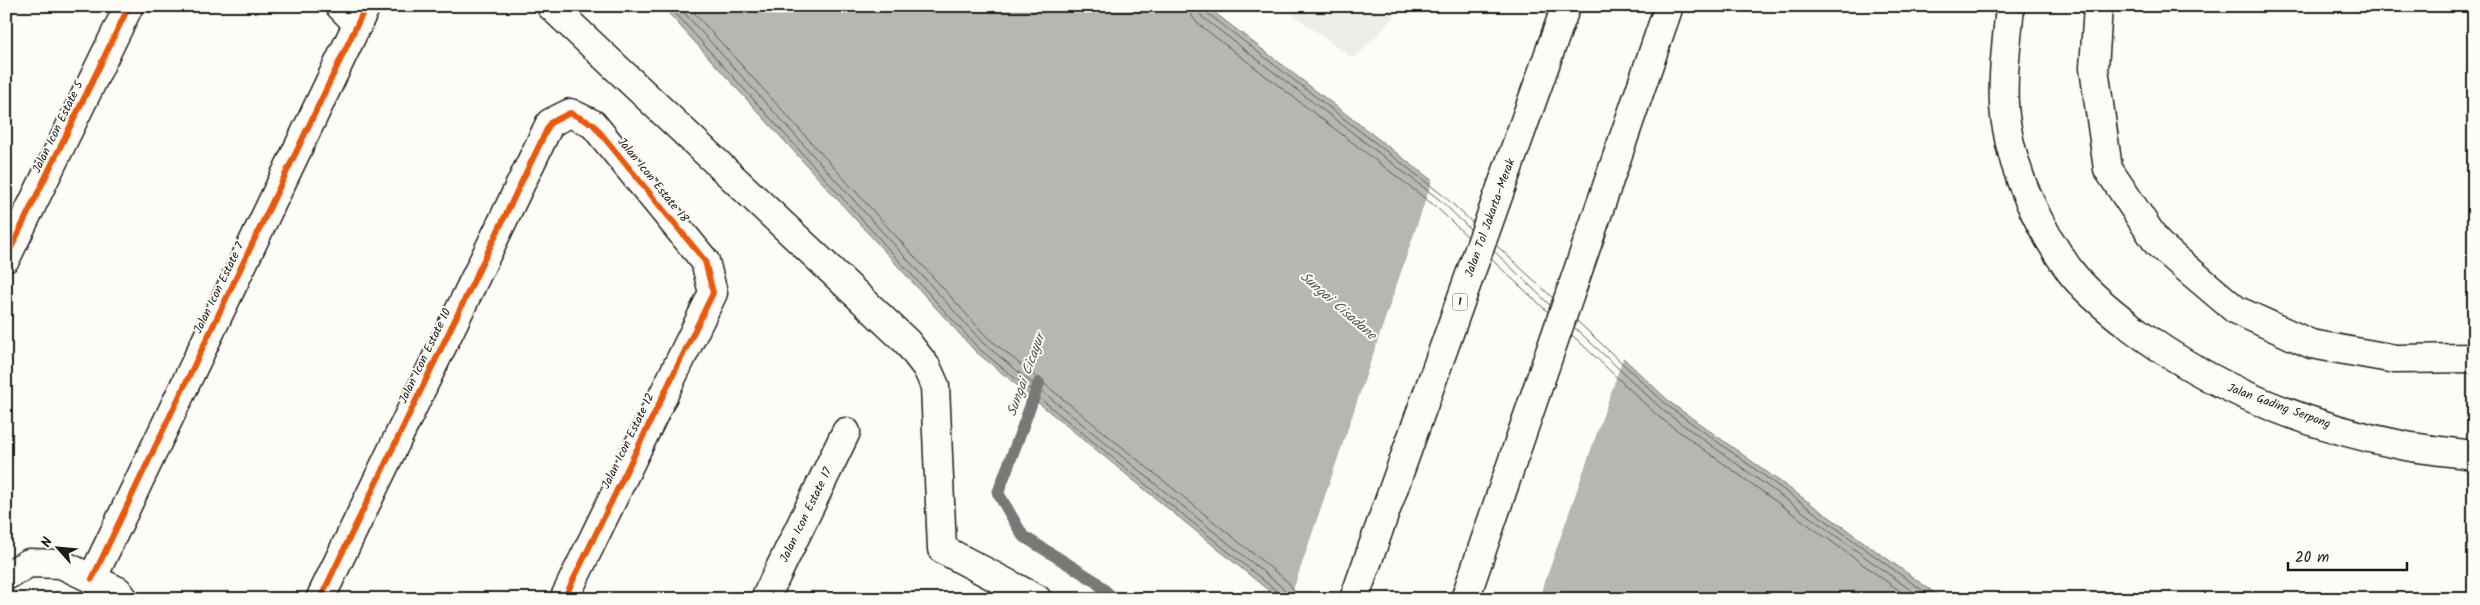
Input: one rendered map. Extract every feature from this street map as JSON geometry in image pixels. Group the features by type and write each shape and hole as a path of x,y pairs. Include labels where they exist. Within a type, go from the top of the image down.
{"main road":[{"name":"Jalan Icon Estate 5","path":"6,258 130,6"},
{"path":"551,6 907,342 927,368 935,386 942,549 1037,599"},
{"name":"Jalan Tol Jakarta–Merak","path":"1354,599 1566,6"},
{"path":"1466,599 1669,6"},
{"name":"Jalan Gading Serpong","path":"2010,6 2005,64 2006,122 2019,174 2042,228 2071,272 2110,311 2163,352 2230,390 2313,421 2406,446 2474,455"},
{"path":"2098,6 2094,68 2108,169 2158,244 2236,310 2311,344 2395,359 2474,358"},
{"name":"Jalan Icon Estate 7","path":"92,578 355,12"},
{"name":"Jalan Icon Estate 18","path":"550,123 570,114 593,124 705,261 712,293"},
{"name":"Jalan Icon Estate 10","path":"320,599 550,123"},
{"name":"Jalan Icon Estate 12","path":"564,599 712,293"},
{"name":"Jalan Icon Estate 17","path":"765,599 846,432"},
{"path":"6,576 29,563 61,564 118,591 124,599"}],"shaded area":[{"path":"1281,6 1397,6 1394,17 1354,59"}],"water":[{"name":"Sungai Cisadane","path":"662,6 1206,6 1447,192 1671,403 1943,599 1279,599 975,351"}],"pier":[{"path":"1433,178 1449,190 1624,355 1539,599 1290,599"}],"waterway":[{"name":"Sungai Cicayur","path":"1039,383 998,493 1023,536 1095,581 1114,599"}],"cycle path":[{"path":"6,258 129,6"},
{"path":"92,579 366,6"},
{"path":"320,599 550,123 570,113 593,124 705,261 713,293 564,599"}]}
